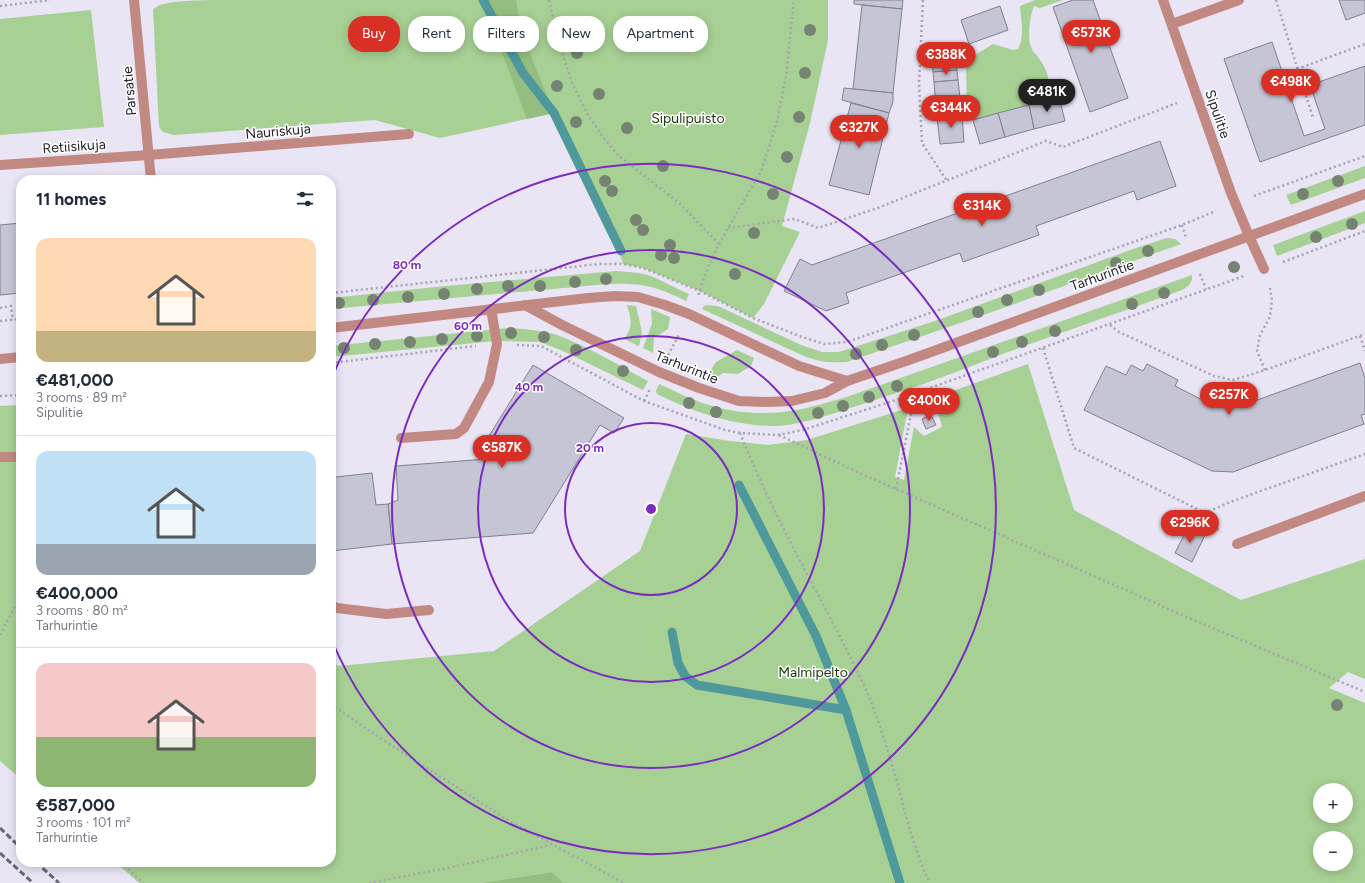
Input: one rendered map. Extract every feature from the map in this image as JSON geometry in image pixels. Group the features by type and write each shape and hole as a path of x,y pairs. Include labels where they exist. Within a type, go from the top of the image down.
{"street":[{"name":"Parsatie","path":"134,0 151,175"},
{"name":"Sipulitie","path":"1163,0 1235,203 1264,269"},
{"path":"1172,24 1239,0"},
{"name":"Nauriskuja","path":"149,155 409,134"},
{"name":"Retiisikuja","path":"0,164 149,155"},
{"name":"Tarhurintie","path":"525,305 562,325 659,372 699,388 739,401 792,401 825,393 847,381 909,360 1365,194"},
{"path":"336,327 588,298 615,296 638,297 689,314 799,366 847,381"},
{"path":"401,438 456,434 464,428 489,382 497,344 491,309"},
{"path":"0,359 16,357"},
{"path":"0,457 16,457"},
{"path":"1237,544 1365,496"},
{"path":"336,608 386,614 430,610"}],"path":[{"path":"0,6 50,0"},
{"path":"549,0 560,46 572,83 589,117 619,156 679,204 719,244"},
{"path":"644,402 700,291 708,267 719,244 761,170 776,124 788,61 794,0"},
{"path":"923,0 919,83 922,143 947,181"},
{"path":"1276,0 1313,118"},
{"path":"1297,69 1365,44"},
{"path":"728,228 795,219 818,228 875,209 1046,141 1063,147 1177,103"},
{"path":"336,292 610,263 632,265 700,291 753,318 795,335 824,344 847,342 1182,225 1235,203 1365,156"},
{"path":"336,362 497,344 541,346 644,402 725,430 740,433 778,435 803,430 916,394 1264,269 1365,231"},
{"path":"1264,269 1269,282 1272,300 1270,317 1260,335 1257,351 1265,370"},
{"path":"0,308 11,306 13,320"},
{"path":"0,321 16,320"},
{"path":"1110,324 1119,332 1214,376 1233,380 1365,334"},
{"path":"1360,336 1365,351"},
{"path":"1043,348 1074,448 1205,513 1213,526 1237,544"},
{"path":"896,489 916,394"},
{"path":"0,396 16,395"},
{"path":"740,433 754,468 834,625 870,700 894,770 920,864 930,883"},
{"path":"778,435 896,489 1196,621 1365,692"},
{"path":"1205,513 1230,502 1365,454"},
{"path":"0,635 16,605"},
{"path":"336,707 374,734 504,818 624,883"},
{"path":"368,883 453,868 551,844"},
{"path":"126,867 143,883"}],"green space":[{"path":"482,0 516,0 519,16 488,16"},
{"name":"Sipulipuisto","path":"828,0 828,40 810,123 782,226 800,232 764,304 753,318 700,291 643,268 623,264 617,243 554,113 440,138 375,120 174,135 163,132 159,127 153,10 162,4 186,1"},
{"path":"1035,0 1063,0 1040,8 1034,6 1031,15 1029,32 1030,43 1032,50 1045,69 1049,83 1038,98 1039,103 973,120 967,118 966,61 972,53 975,55 993,44 1013,50 1018,49 1022,33 1020,6"},
{"path":"91,10 104,127 0,135 0,19"},
{"path":"502,52 529,52 554,113 527,119"},
{"path":"1365,166 1365,178 1291,205 1286,195"},
{"path":"1365,211 1365,223 1277,256 1273,245"},
{"path":"1167,238 1175,239 1181,244 847,362 826,362 806,357 702,309 706,305 718,306 801,345 822,352 839,352 935,321"},
{"path":"616,271 648,275 689,294 686,301 648,286 608,284 336,309 336,297"},
{"path":"1192,275 1190,284 1182,290 909,389 799,423 775,426 744,424 729,421 685,407 657,394 656,391 659,384 702,403 729,410 765,413 801,409 855,394"},
{"path":"627,305 636,306 642,332 639,346 624,339 631,323"},
{"path":"651,309 670,317 668,329 654,338 653,353 643,348 652,324"},
{"path":"508,328 526,329 551,333 569,340 648,381 643,390 563,351 540,342 495,341 336,357 336,345"},
{"path":"737,350 754,358 751,366 738,374 723,373 713,380 706,378 716,362"},
{"name":"Malmipelto","path":"1028,364 1074,510 1241,600 1365,559 1365,679 1348,672 1329,688 1365,703 1365,883 564,883 552,872 480,883 139,883 121,867 336,867 336,664 339,666 494,651 640,551 686,434 768,445 807,440 908,408 895,477 904,480 914,427 924,436 942,427 937,409 916,412 917,404"},
{"path":"16,405 16,775 0,761 0,406"},
{"path":"552,872 564,883 480,883"}],"building":[{"path":"854,0 903,0 902,9 854,4"},
{"path":"1073,0 1093,0 1128,98 1090,112 1053,7"},
{"path":"1339,0 1365,0 1365,13 1346,20"},
{"path":"862,5 902,9 893,93 853,89"},
{"path":"1000,6 1008,30 969,44 961,20"},
{"path":"1272,42 1304,136 1325,129 1310,85 1365,66 1365,125 1260,162 1224,59"},
{"path":"955,43 957,70 933,72 931,45"},
{"path":"957,70 958,80 934,82 933,72"},
{"path":"958,80 961,107 936,109 934,82"},
{"path":"844,88 893,93 893,102 889,113 842,100"},
{"path":"1059,97 1065,121 1034,129 1029,105"},
{"path":"851,103 889,113 869,195 829,185"},
{"path":"1029,105 1034,129 1005,137 998,113"},
{"path":"961,107 962,114 937,117 936,109"},
{"path":"998,113 1005,137 980,144 973,120"},
{"path":"962,114 964,142 940,144 937,117"},
{"path":"1160,141 1176,186 1137,200 1134,191 1036,226 1039,235 963,262 960,253 846,293 849,303 826,311 784,291 800,259 812,265"},
{"path":"16,223 16,293 0,295 0,225"},
{"path":"1360,363 1365,378 1365,414 1361,415 1364,424 1233,472 1212,471 1084,410 1106,366 1126,375 1131,365 1143,371 1147,364 1178,380 1175,386 1216,407 1235,408"},
{"path":"533,365 624,418 614,433 600,425 533,533 392,544 388,504 398,500 396,466 487,459 494,450 484,444"},
{"path":"931,415 936,425 926,429 922,419"},
{"path":"372,473 376,505 388,504 392,544 336,550 336,477"},
{"path":"1188,527 1205,535 1192,562 1175,553"}],"waterway":[{"path":"483,0 523,73 554,113 621,251"},
{"path":"739,485 816,636 846,710 900,883"},
{"path":"672,632 678,663 685,676 697,685 846,710"}],"railway":[{"path":"0,828 16,843"},
{"path":"0,853 33,883"},
{"path":"41,867 59,883"}]}
